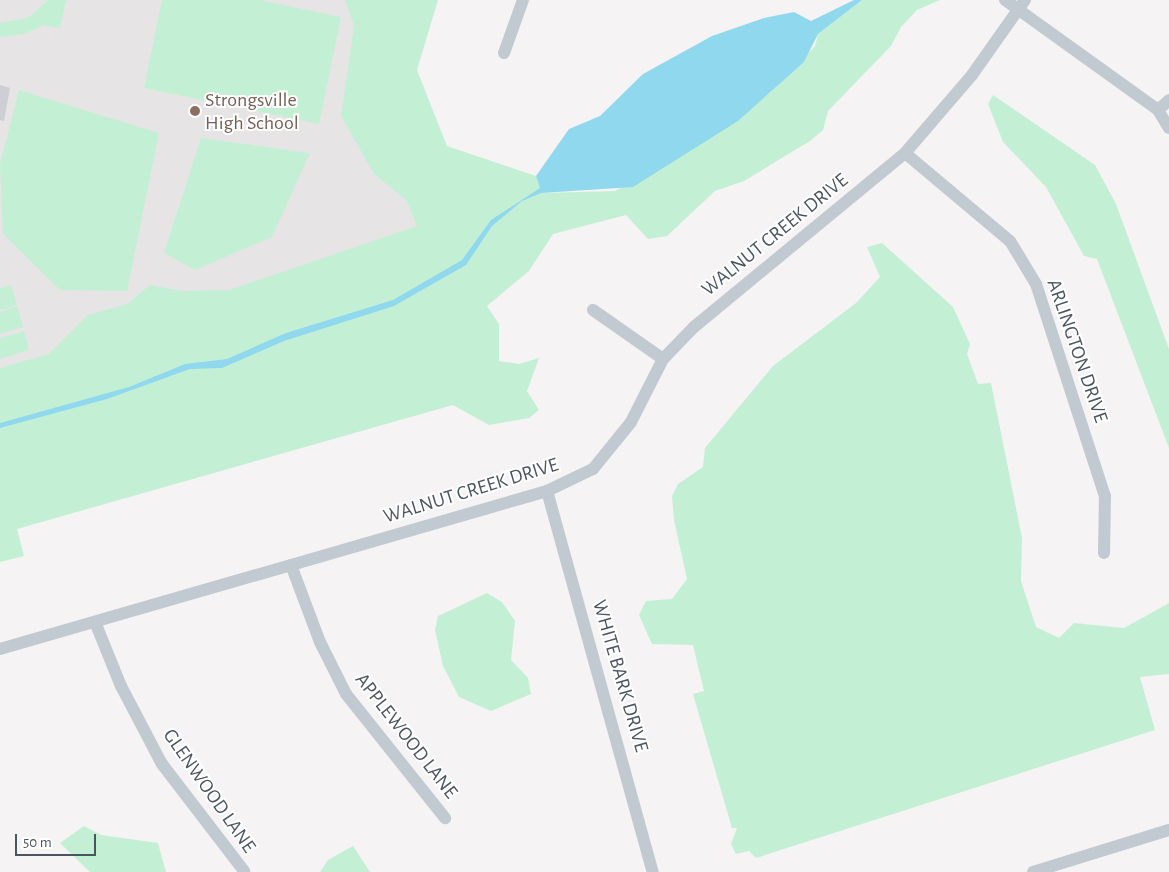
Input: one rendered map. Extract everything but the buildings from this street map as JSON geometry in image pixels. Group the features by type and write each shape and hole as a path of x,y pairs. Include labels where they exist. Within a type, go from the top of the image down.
{"street":[{"path":"504,53 523,0"},
{"path":"1005,0 1022,5 1158,110 1169,128"},
{"name":"WALNUT CREEK DRIVE","path":"0,649 547,491 593,469 631,422 663,359 694,327 905,153 972,75 1022,5"},
{"path":"1158,110 1169,100"},
{"name":"ARLINGTON DRIVE","path":"905,153 1010,242 1036,284 1105,496 1104,553"},
{"path":"593,310 663,359"},
{"name":"WHITE BARK DRIVE","path":"547,491 653,872"},
{"name":"APPLEWOOD LANE","path":"291,565 320,642 346,694 445,818"},
{"name":"GLENWOOD LANE","path":"95,622 121,686 162,764 244,871"},
{"path":"1033,872 1169,830"}],"shaded area":[{"name":"Strongsville High School","path":"0,0 356,0 455,313 0,441"}],"green space":[{"path":"48,0 66,0 60,28 44,25 24,34 0,37 0,23 28,18"},
{"path":"162,0 260,0 341,17 319,124 144,88"},
{"path":"345,0 438,0 417,70 447,146 536,176 542,193 615,191 709,138 771,92 815,46 818,34 862,0 940,0 917,10 901,27 891,46 828,111 823,130 810,141 744,181 715,191 667,236 648,239 626,215 553,234 529,271 487,306 499,324 499,361 519,364 539,358 527,391 539,410 529,418 489,425 453,405 17,529 24,556 0,562 0,368 49,354 88,315 127,304 150,285 182,291 229,290 417,226 407,201 374,174 341,116 354,26"},
{"path":"19,90 159,133 127,291 60,290 3,234 0,164"},
{"path":"993,95 1095,165 1116,204 1169,349 1169,448 1097,259 1084,256 1046,187 1003,142 988,104"},
{"path":"201,138 310,153 272,237 195,270 164,253"},
{"path":"882,243 953,307 970,344 967,354 978,384 991,383 1022,538 1021,581 1036,627 1059,638 1074,623 1124,628 1169,603 1169,674 1140,677 1155,730 756,858 749,851 736,854 731,844 737,828 732,828 693,694 704,691 693,645 652,644 639,615 646,601 672,599 687,579 674,520 672,496 678,484 703,467 705,448 773,366 856,303 880,277 867,247"},
{"path":"11,285 17,305 0,310 0,288"},
{"path":"17,306 23,327 0,334 0,312"},
{"path":"24,331 29,350 0,359 0,338"},
{"path":"487,593 502,602 515,621 511,660 528,678 531,694 491,711 459,697 443,666 435,630 438,616"},
{"path":"84,826 101,835 158,843 166,872 90,872 60,843"},
{"path":"353,846 370,872 320,872 328,860"}],"water":[{"path":"854,0 862,0 818,34 804,62 738,121 633,187 541,193 522,201 492,226 466,265 394,306 284,341 222,368 190,369 107,399 0,428 0,423 129,387 185,364 227,359 286,333 393,300 462,260 491,220 540,188 536,176 569,129 600,116 643,74 712,36 764,18 794,12 811,21"}],"place":[{"name":"Strongsville High School","path":"195,111"}]}
